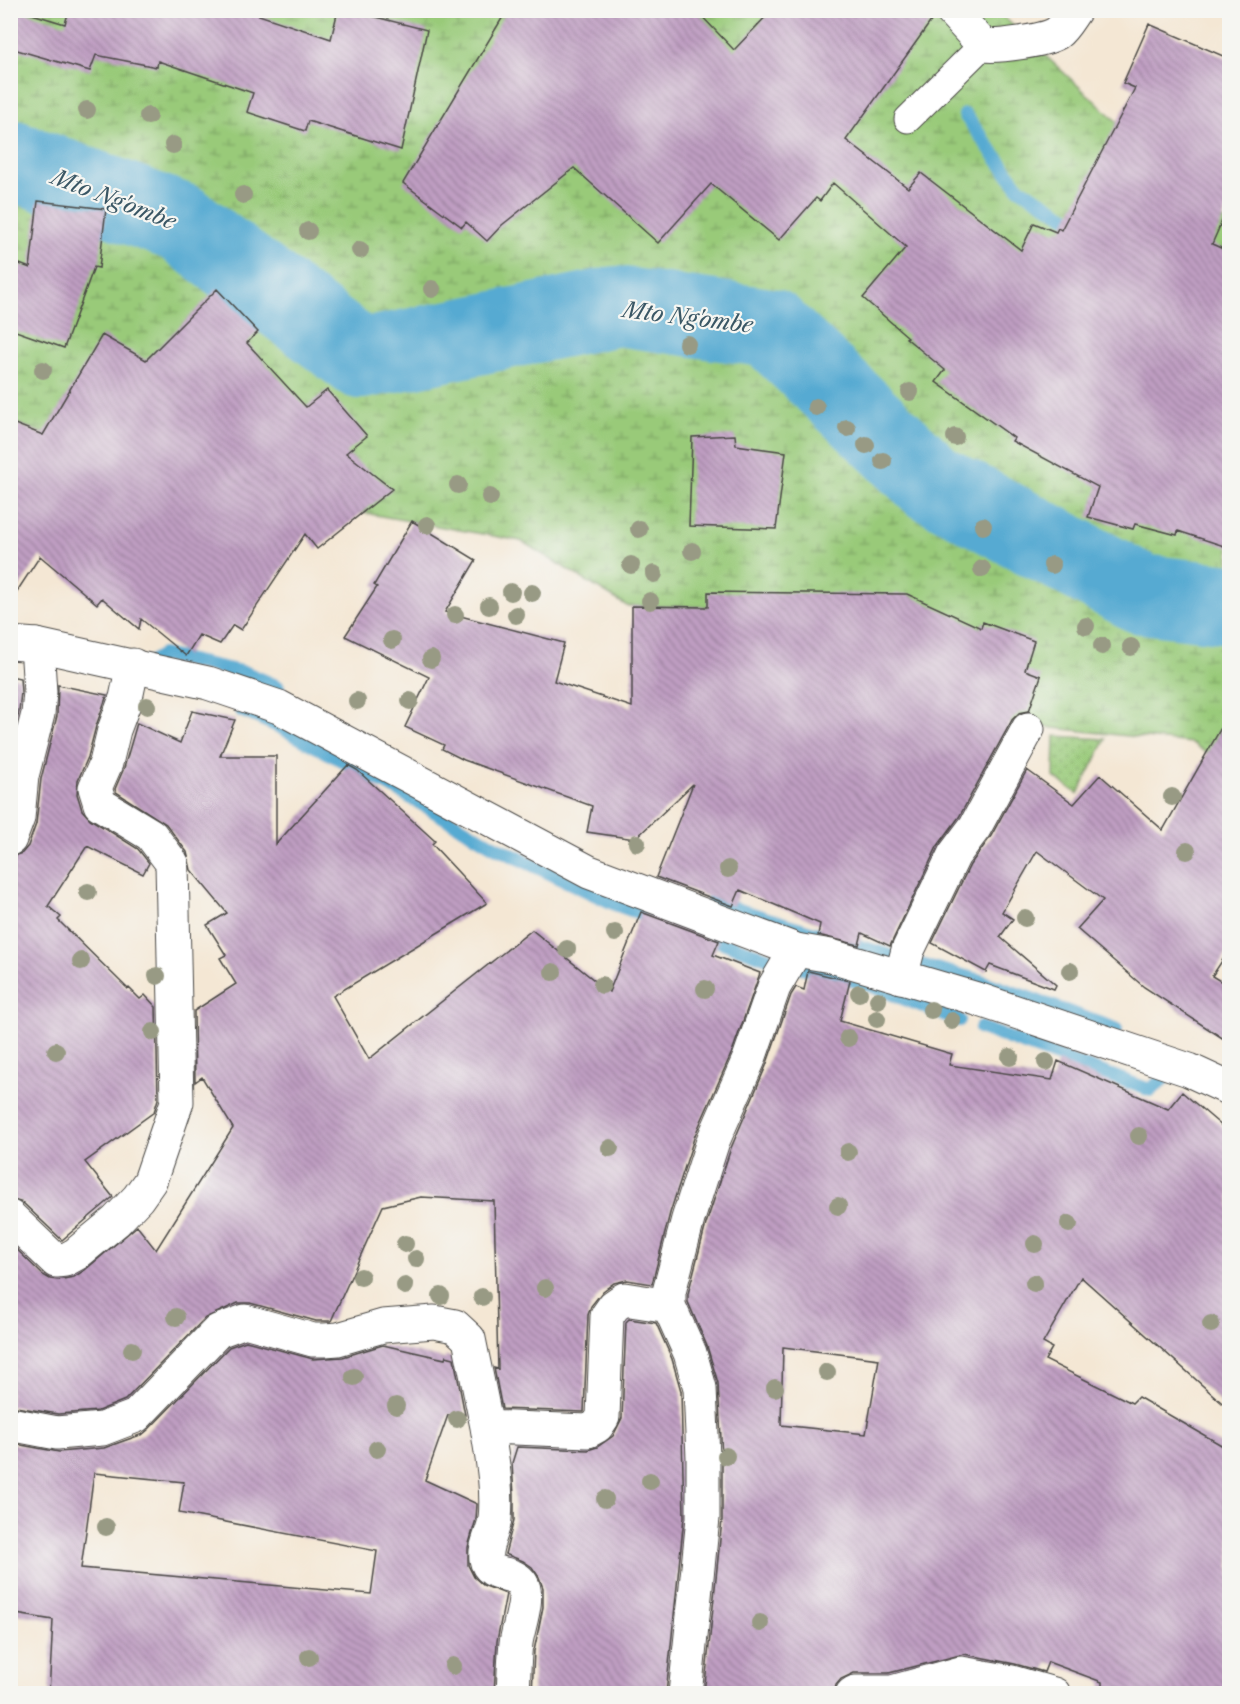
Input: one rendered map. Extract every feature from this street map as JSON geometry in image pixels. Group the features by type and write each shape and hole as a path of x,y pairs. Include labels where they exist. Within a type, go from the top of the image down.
{"street":[{"path":"951,10 989,46 1032,40 1058,33 1075,10"},
{"path":"10,839 18,818 22,776 38,714 40,692 24,644 133,665 208,683 279,706 589,872 796,950 831,956 977,999 1189,1070 1230,1089"},
{"path":"10,1217 56,1262 66,1260 76,1254 116,1221 150,1181 177,1102 172,863 151,835 100,804 95,788 126,698 133,665"},
{"path":"901,977 908,950 954,855 975,827 1028,729"},
{"path":"685,1694 703,1518 703,1446 700,1388 690,1353 669,1306 669,1292 682,1240 713,1141 748,1059 774,987 796,950"},
{"path":"487,1427 588,1431 597,1426 603,1417 607,1316 614,1306 624,1299 669,1306"},
{"path":"10,1424 57,1433 102,1429 136,1416 218,1331 245,1321 313,1340 338,1339 383,1326 434,1322 455,1326 469,1339 496,1483 495,1521 486,1556 487,1565 495,1572 514,1576 522,1584 525,1599 516,1644 513,1694"},
{"path":"852,1694 855,1692 892,1692 961,1674 1012,1682 1054,1694"}],"lane":[{"path":"908,119 989,46"}],"green space":[{"path":"10,11 997,11 1229,225 1229,769 1192,743 954,717 749,607 627,606 521,541 157,476 11,421"},
{"path":"1055,736 1106,739 1078,794 1054,777"}],"building":[{"path":"10,10 19,10 65,24 69,10 244,10 331,39 338,10 348,10 427,30 401,150 308,121 305,131 247,112 253,93 158,61 157,67 96,55 90,71 10,48"},
{"path":"507,10 696,10 734,50 772,10 933,10 934,17 846,140 908,188 921,173 1021,250 1034,223 1056,232 1058,228 1061,230 1135,88 1123,83 1149,24 1230,59 1230,203 1212,244 1230,252 1230,548 1178,531 1177,535 1135,524 1133,529 1088,517 1098,487 1012,441 1014,438 936,382 945,370 863,298 906,247 833,183 820,201 816,198 779,240 711,184 658,243 574,168 502,225 487,241 466,222 462,227 403,183"},
{"path":"38,201 106,209 99,268 94,267 64,348 10,329 10,281 17,263 30,268"},
{"path":"217,289 258,332 247,343 306,407 327,390 367,436 346,453 392,489 317,549 305,534 241,630 233,625 220,644 199,635 186,656 141,619 139,629 102,598 97,604 40,556 10,602 10,422 43,435 102,335 146,360"},
{"path":"735,435 736,445 786,452 776,529 689,526 692,437"},
{"path":"412,521 476,560 445,612 564,643 554,681 632,707 632,606 708,607 708,592 907,594 981,628 983,622 1034,641 1025,670 1041,676 1029,711 1019,713 1012,720 959,817 937,847 890,946 862,933 859,945 818,935 820,924 740,890 733,906 656,877 693,784 635,839 587,832 592,806 464,760 442,749 444,745 405,727 429,677 345,636 377,587 374,585"},
{"path":"10,676 20,678 21,692 19,711 10,746"},
{"path":"58,685 107,695 88,757 78,780 77,794 82,810 90,819 138,849 149,863 143,874 87,846 48,906 61,917 58,920 128,989 140,999 145,995 156,1007 158,1099 154,1112 85,1162 113,1197 62,1240 23,1203 10,1199 10,857 22,853 28,846 36,824 41,779 57,716"},
{"path":"192,711 235,720 220,756 276,756 276,844 348,765 357,770 435,841 432,844 487,903 333,996 369,1059 532,930 609,992 641,912 719,941 713,955 760,973 732,1052 695,1135 670,1213 652,1284 627,1280 614,1283 603,1291 591,1306 588,1315 584,1412 502,1409 494,1368 498,1369 494,1201 421,1197 383,1206 331,1321 316,1321 250,1303 238,1303 205,1318 125,1400 98,1411 58,1414 10,1406 10,1243 43,1275 58,1280 74,1277 85,1270 137,1226 156,1250 233,1128 202,1077 195,1082 194,1011 236,984 220,958 226,955 207,925 227,913 191,870 187,852 166,824 116,792 115,789 124,768 137,723 180,743"},
{"path":"1230,712 1230,949 1212,976 1230,987 1230,1043 1144,987 1077,929 1103,900 1037,851 1002,912 1013,919 1000,937 1056,985 1054,989 990,965 986,972 932,943 970,865 991,836 1027,770 1074,804 1100,775 1163,830"},
{"path":"808,971 850,981 840,1021 952,1054 949,1065 1052,1080 1058,1061 1168,1109 1182,1092 1230,1133 1230,1410 1081,1277 1043,1343 1052,1348 1045,1360 1132,1403 1138,1397 1230,1450 1230,1694 1131,1694 1102,1690 1102,1682 1048,1662 1044,1672 964,1654 889,1673 854,1673 841,1679 836,1685 834,1694 704,1694 722,1520 722,1457 718,1383 707,1346 688,1302 688,1294 706,1224 731,1148 766,1066 791,995 796,987 804,990","holes":["783,1347 879,1359 866,1434 781,1425"]},
{"path":"629,1319 656,1323 672,1359 681,1391 684,1517 666,1694 596,1692 595,1694 532,1694 534,1651 543,1607 543,1588 532,1567 505,1554 514,1520 512,1463 517,1447 588,1450 613,1436 622,1418 626,1322"},
{"path":"246,1341 313,1359 343,1357 383,1345 445,1359 446,1356 454,1358 465,1415 448,1415 425,1480 477,1504 476,1519 468,1547 468,1565 474,1577 483,1585 506,1594 497,1641 494,1694 49,1694 53,1620 10,1613 10,1443 59,1452 104,1448 143,1434 229,1347","holes":["94,1473 184,1482 179,1513 377,1551 371,1594 81,1568"]}],"waterway":[{"path":"965,115 1019,188 1083,227"},
{"name":"Mto Ng'ombe","path":"10,159 181,223 361,359 617,306 770,328 932,482 1142,594 1230,604"},
{"path":"148,664 163,655 246,673 278,687"},
{"path":"241,710 280,727 398,790 495,847 617,905 773,960"},
{"path":"712,902 897,958"},
{"path":"913,963 978,980 1116,1029"},
{"path":"790,964 864,983 959,1020"},
{"path":"981,1028 1150,1090 1176,1068"}]}
